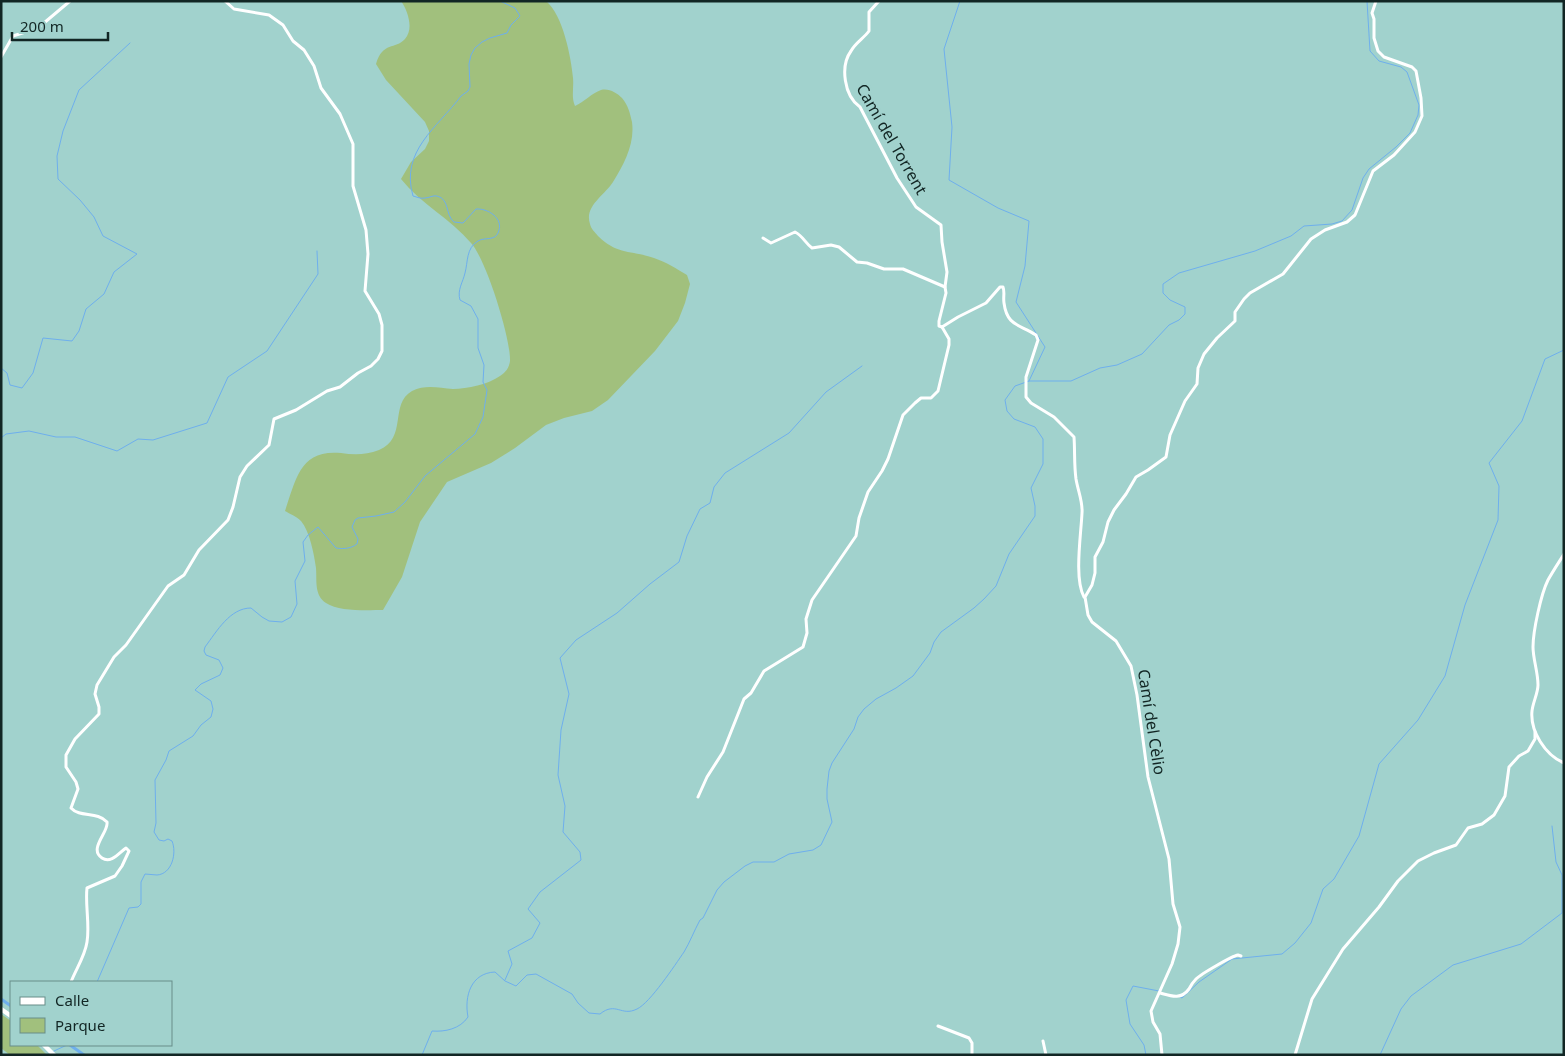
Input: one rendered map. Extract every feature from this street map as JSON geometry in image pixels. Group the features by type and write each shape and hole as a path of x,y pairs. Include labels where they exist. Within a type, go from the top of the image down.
{"street":[{"path":"1,57 13,36 38,28 70,1"},
{"path":"72,981 88,940 87,888 115,876 129,851 126,848 113,858 102,859 99,856 97,846 107,829 107,822 105,819 76,812 71,808 78,789 76,782 66,767 66,755 75,739 99,714 100,707 95,696 97,685 114,657 123,649 168,586 184,575 199,550 228,520 240,477 247,466 269,445 274,419 299,409 327,391 340,387 371,366 378,359 383,348 379,314 365,288 368,254 366,230 353,186 354,161 351,140 338,112 321,88 314,66 304,50 291,39 283,25 269,15 234,9 225,1"},
{"name":"Camí del Torrent","path":"879,1 870,12 869,31 851,50 846,60 844,67 847,88 854,101 860,107 897,178 916,208 941,224 947,272 945,287"},
{"path":"1085,598 1092,585 1095,573 1094,560 1103,542 1108,522 1136,477 1166,457 1170,435 1185,401 1197,384 1198,368 1204,354 1214,341 1235,322 1235,312 1250,293 1283,274 1307,243 1317,234 1347,222 1355,215 1373,171 1394,155 1419,126 1422,109 1416,71 1412,67 1384,57 1375,45 1372,13 1376,1"},
{"path":"698,797 723,752 744,699 751,693 764,671 803,647 807,633 806,619 812,600 856,536 859,518 868,492 888,459 903,415 914,403 922,398 931,398 938,391 949,345 949,339 942,327 939,326 946,293 945,287 903,269 884,269 867,263 857,262 839,247 825,246 812,248 801,234 795,232 771,243 763,238"},
{"name":"Camí del Cèlio","path":"942,327 986,303 1000,287 1005,289 1004,304 1012,323 1036,335 1038,340 1032,354 1026,378 1026,397 1031,403 1054,417 1074,437 1076,479 1081,498 1082,513 1079,560 1080,589 1085,598 1088,615 1092,622 1116,641 1131,666 1137,695 1148,777 1169,859 1173,904 1180,927 1174,958 1154,1004 1151,1018 1160,1034 1162,1055"},
{"path":"1295,1055 1312,998 1343,949 1379,907 1398,881 1418,861 1456,845 1468,828 1482,824 1494,815 1505,796 1509,767 1519,756 1528,751 1535,739 1532,712 1538,686 1538,669 1533,649 1534,631 1547,581 1564,554"},
{"path":"1535,732 1550,754 1564,763"},
{"path":"1160,993 1178,997 1185,994 1195,979 1232,956 1241,956"},
{"path":"938,1026 968,1038 972,1043 972,1055"},
{"path":"1043,1041 1046,1055"},
{"path":"46,1047 54,1055"}],"green space":[{"path":"401,1 546,1 557,16 565,37 572,69 575,106 598,91 610,90 622,98 632,122 632,138 628,154 613,182 593,206 589,218 591,227 605,242 618,249 654,258 675,268 687,275 690,284 678,321 655,351 608,400 592,411 546,425 491,463 447,482 420,522 402,577 383,610 354,610 338,608 322,600 318,592 314,556 307,531 301,521 285,511 302,468 316,456 327,453 360,454 379,450 388,445 393,438 401,404 412,391 427,387 459,389 484,384 504,373 510,361 497,300 477,252 463,234 401,179 411,162 425,149 429,141 429,131 425,122 386,80 376,64 382,52 401,42 408,35 409,20"},
{"path":"1,1014 10,1020 10,1046 38,1046 47,1055 10,1055 1,1048"}],"waterway":[{"path":"97,981 129,908 138,907 141,904 141,882 145,874 162,874 170,867 172,862 174,851 172,841 168,839 164,841 159,840 154,832 156,823 155,780 169,751 193,736 201,725 211,717 213,709 211,701 195,690 201,684 220,675 223,668 219,660 206,655 205,647 230,616 243,609 251,608 269,621 282,622 291,617 297,604 295,581 305,561 303,542 308,535 318,527 336,548 352,547 357,544 358,539 352,527 355,520 394,512 405,502 425,476 475,434 483,417 487,390 483,382 484,365 478,348 478,319 471,306 460,300 459,293 471,247 478,241 497,235 500,228 499,223 490,212 480,209 476,209 463,223 454,222 449,215 444,200 441,198 436,196 426,198 413,196 410,180 416,153 423,141 470,87 469,64 475,48 490,38 507,33 511,25 520,16 515,8 500,1"},
{"path":"960,1 944,49 952,127 949,180 998,208 1029,221 1025,266 1016,302 1045,347 1029,381"},
{"path":"422,1055 432,1031 452,1029 465,1021 468,1017 467,1001 471,987 480,976 487,973 495,972 505,981 516,986 527,975 536,974 572,994 578,1003 589,1013 600,1014 610,1009 627,1011 637,1009 649,999 669,974 684,952 717,890 724,882 753,862 774,862 789,854 813,850 821,845 832,822 827,799 829,771 832,763 854,729 858,717 876,699 913,676 930,653 934,642 941,632 974,608 996,586 1009,554 1035,516 1031,488 1043,464 1043,439 1035,427 1014,419 1007,411 1005,400 1015,386 1029,381 1071,381 1100,368 1117,365 1142,354 1169,325 1179,320 1185,314 1185,307 1170,300 1163,293 1163,284 1179,273 1255,251 1291,236 1304,226 1332,224 1342,221 1352,210 1363,178 1369,169 1410,133 1418,115 1419,105 1407,72 1401,67 1379,61 1370,51 1367,1"},
{"path":"1,368 7,373 10,385 22,388 33,373 43,338 72,341 79,331 86,309 104,294 114,272 137,254 103,236 94,217 80,200 58,179 57,156 63,131 79,90 130,43"},
{"path":"1,438 6,434 29,431 56,437 75,437 117,451 138,439 153,440 207,423 228,377 267,351 318,274 317,251"},
{"path":"1180,997 1182,998 1199,982 1232,959 1282,954 1295,943 1311,923 1323,889 1334,879 1359,836 1379,764 1418,720 1445,676 1465,605 1498,520 1499,486 1489,463 1522,421 1545,359 1564,350"},
{"path":"505,980 512,964 508,951 532,938 540,923 528,909 540,892 581,860 580,852 563,832 565,806 558,775 561,730 569,694 560,658 576,640 617,613 679,562 687,536 700,509 710,503 714,487 725,473 789,433 826,392 862,366"},
{"path":"1380,1055 1401,1009 1411,996 1453,965 1521,944 1562,913 1562,875 1556,862 1552,826"},
{"path":"1146,1055 1144,1045 1130,1024 1126,1000 1133,986 1159,991"},
{"path":"1,999 10,1005"},
{"path":"50,1055 65,1046"},
{"path":"71,1046 84,1055"}]}
